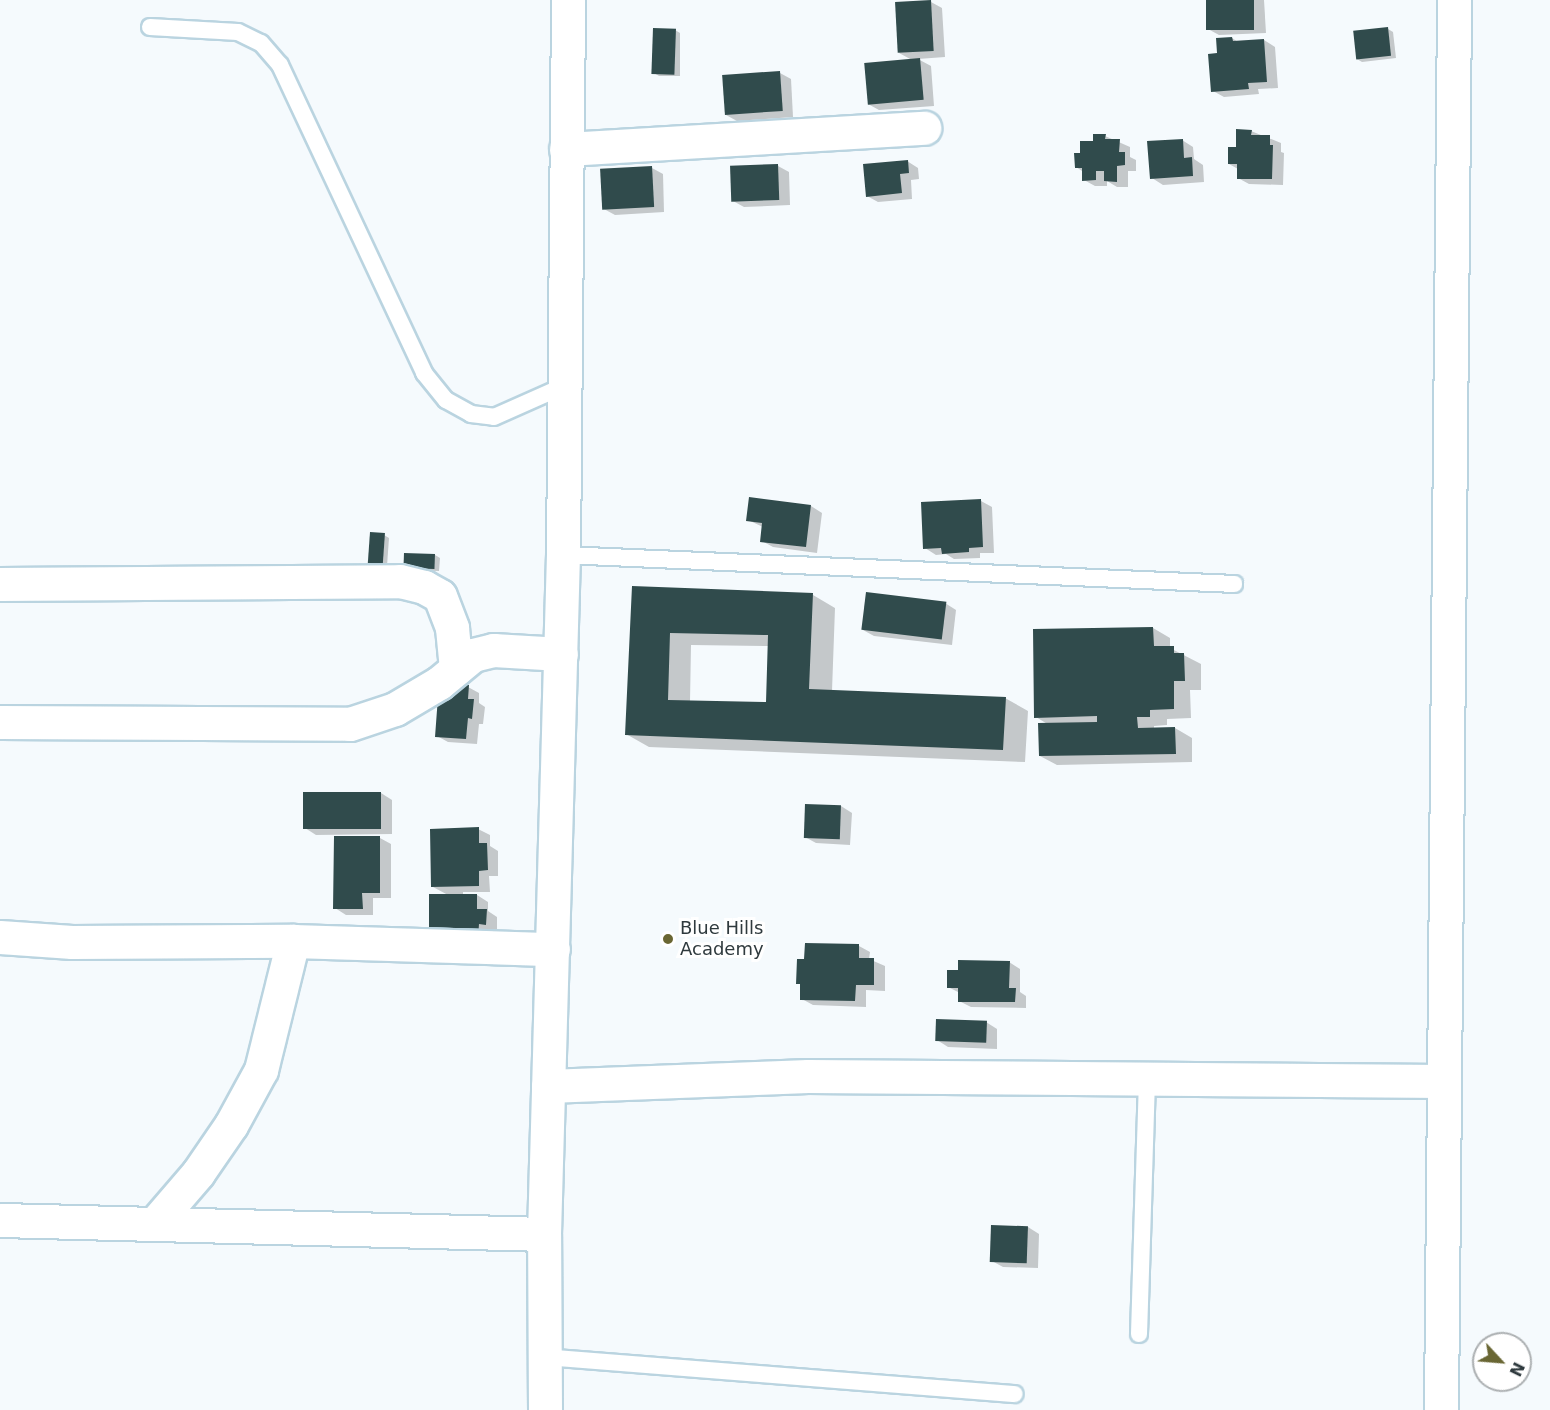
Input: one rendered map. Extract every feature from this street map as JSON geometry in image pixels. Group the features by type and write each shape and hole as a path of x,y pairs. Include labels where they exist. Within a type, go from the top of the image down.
{"street":[{"path":"544,1410 544,1234 563,555 568,0"},
{"path":"1441,1410 1454,0"},
{"path":"566,149 924,128"},
{"path":"0,584 400,581 424,586 440,596 453,628 456,669"},
{"path":"0,722 350,723 395,709 439,683 473,655 494,650 561,654"},
{"path":"0,937 72,942 293,941 553,949"},
{"path":"156,1222 198,1173 231,1125 261,1070 293,941"},
{"path":"548,1086 808,1076 1443,1081"},
{"path":"0,1220 156,1222 544,1234"}],"lane":[{"path":"150,27 238,32 261,43 280,65 424,373 446,400 471,414 494,417 564,386"},
{"path":"563,555 1234,584"},
{"path":"1139,1334 1147,1078"},
{"path":"544,1357 1015,1394"}],"building":[{"path":"931,0 934,51 898,53 895,2"},
{"path":"1206,0 1254,0 1254,30 1206,30"},
{"path":"1388,27 1391,56 1356,59 1353,31"},
{"path":"653,28 676,29 674,75 651,74"},
{"path":"1232,37 1233,41 1264,39 1267,82 1248,83 1249,89 1211,92 1208,54 1217,53 1216,38"},
{"path":"920,58 924,100 868,105 864,63"},
{"path":"780,71 783,111 725,115 722,75"},
{"path":"1236,129 1252,130 1251,135 1270,135 1270,145 1273,145 1272,179 1237,179 1237,164 1228,164 1228,147 1236,147"},
{"path":"1093,134 1106,134 1105,139 1120,139 1119,152 1125,152 1125,165 1117,166 1117,182 1104,181 1104,171 1096,171 1096,180 1082,181 1082,168 1075,168 1074,153 1080,153 1080,141 1093,141"},
{"path":"1183,139 1184,158 1192,157 1193,176 1150,179 1147,141"},
{"path":"908,160 909,173 900,174 902,193 866,197 863,164"},
{"path":"778,164 779,200 731,202 730,166"},
{"path":"652,166 654,207 602,210 600,169"},
{"path":"749,497 811,505 806,547 760,542 762,523 746,521"},
{"path":"981,499 983,547 969,548 969,552 942,554 941,548 923,549 921,502"},
{"path":"370,532 385,533 383,564 368,563"},
{"path":"404,553 435,554 434,569 403,568"},
{"path":"632,586 813,593 809,689 1006,697 1003,750 625,735","holes":["670,633 768,635 766,702 668,700"]},
{"path":"866,592 946,602 942,640 861,630"},
{"path":"1153,627 1154,646 1174,646 1174,653 1184,653 1185,681 1174,681 1174,709 1150,710 1150,717 1137,717 1138,728 1175,727 1176,754 1039,756 1038,723 1097,722 1097,716 1034,718 1033,629"},
{"path":"439,683 469,685 468,699 474,699 472,719 468,718 466,739 435,737"},
{"path":"303,792 381,792 381,829 303,829"},
{"path":"805,804 841,805 840,839 804,838"},
{"path":"479,827 479,843 487,843 488,870 479,871 479,886 431,887 430,829"},
{"path":"334,836 380,836 380,893 362,893 363,909 333,909"},
{"path":"429,894 477,894 477,909 487,909 486,925 479,924 478,938 429,939"},
{"path":"805,943 859,944 859,958 874,958 874,985 856,985 855,1001 800,1000 800,984 796,984 797,959 804,959"},
{"path":"958,960 1010,961 1009,988 1016,988 1015,1002 958,1002 958,988 947,988 947,970 958,970"},
{"path":"936,1019 987,1021 986,1043 935,1041"},
{"path":"991,1225 1028,1226 1027,1263 990,1262"}],"place":[{"name":"Blue Hills Academy","path":"668,939"}]}
